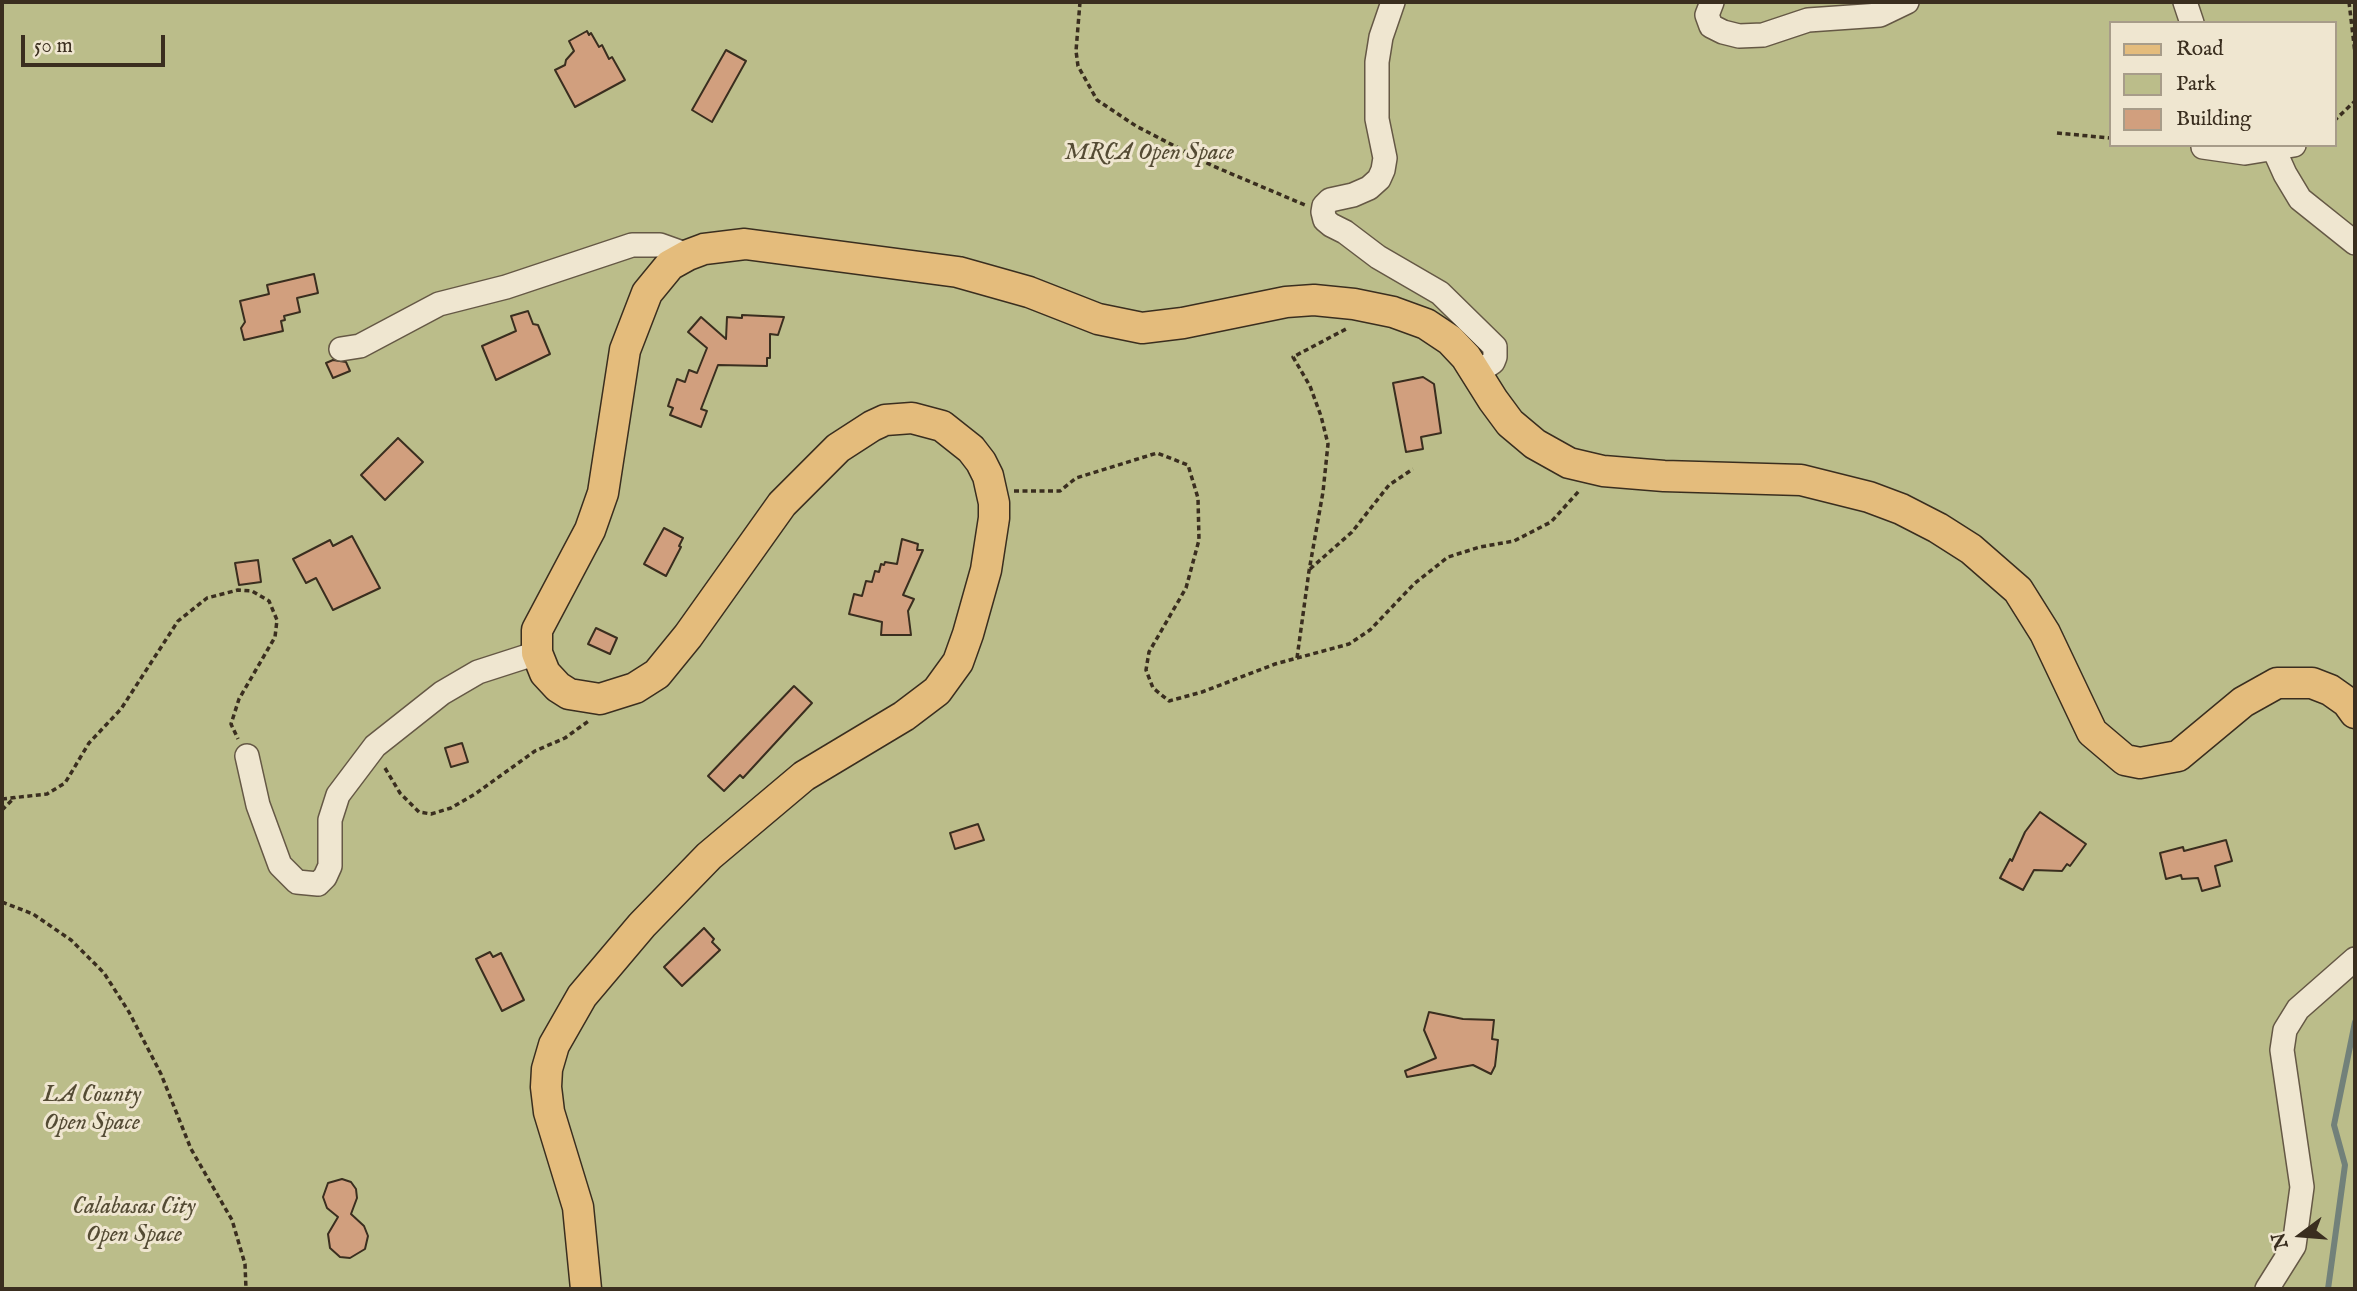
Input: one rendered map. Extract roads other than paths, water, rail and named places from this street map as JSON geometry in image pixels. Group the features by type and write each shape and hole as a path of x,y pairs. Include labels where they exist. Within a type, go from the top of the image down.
{"main road":[{"path":"586,1289 578,1207 549,1112 547,1069 554,1045 582,996 642,925 709,856 804,776 904,716 943,684 958,662 986,570 994,518 991,491 982,462 971,449 942,426 912,418 885,420 838,448 782,504 688,636 657,674 635,688 600,699 569,694 558,687 545,673 537,653 537,630 583,546 603,494 625,350 629,339 648,293 670,265 688,255 745,244 958,272 1029,292 1098,319 1142,328 1183,323 1286,302 1314,300 1393,312 1426,324 1458,348 1493,400 1519,432 1569,463 1603,471 1651,475 1801,480 1880,501 1938,528 1971,549 2018,590 2045,633 2092,732 2125,760 2140,763 2178,756 2243,702 2277,683 2312,683 2330,690 2347,702 2355,713"}],"lane":[{"path":"1393,2 1381,37 1377,62 1377,119 1385,158 1383,170 1369,188 1330,200 1324,206 1323,212 1325,220 1331,225 1378,257 1440,293 1495,347 1493,362 1477,373"},
{"path":"1712,2 1707,15 1712,26 1723,33 1739,36 1763,35 1808,20 1880,15 1906,2"},
{"path":"2185,2 2191,21"},
{"path":"2203,147 2245,153 2275,147"},
{"path":"2280,147 2285,174 2300,199 2355,243"},
{"path":"341,349 360,346 439,304 506,287 632,245 660,245 688,255"},
{"path":"247,756 258,805 280,865 297,882 318,884 330,866 330,820 338,795 375,746 442,693 478,672 537,653"},
{"path":"2267,1289 2294,1247 2302,1187 2282,1050 2285,1030 2298,1009 2355,959"}],"waterway":[{"path":"2328,1289 2345,1165 2334,1125 2355,1022"}],"park label":[{"name":"MRCA Open Space","path":"1149,154"},
{"name":"LA County Open Space","path":"92,1110"},
{"name":"Calabasas City Open Space","path":"134,1222"}]}
